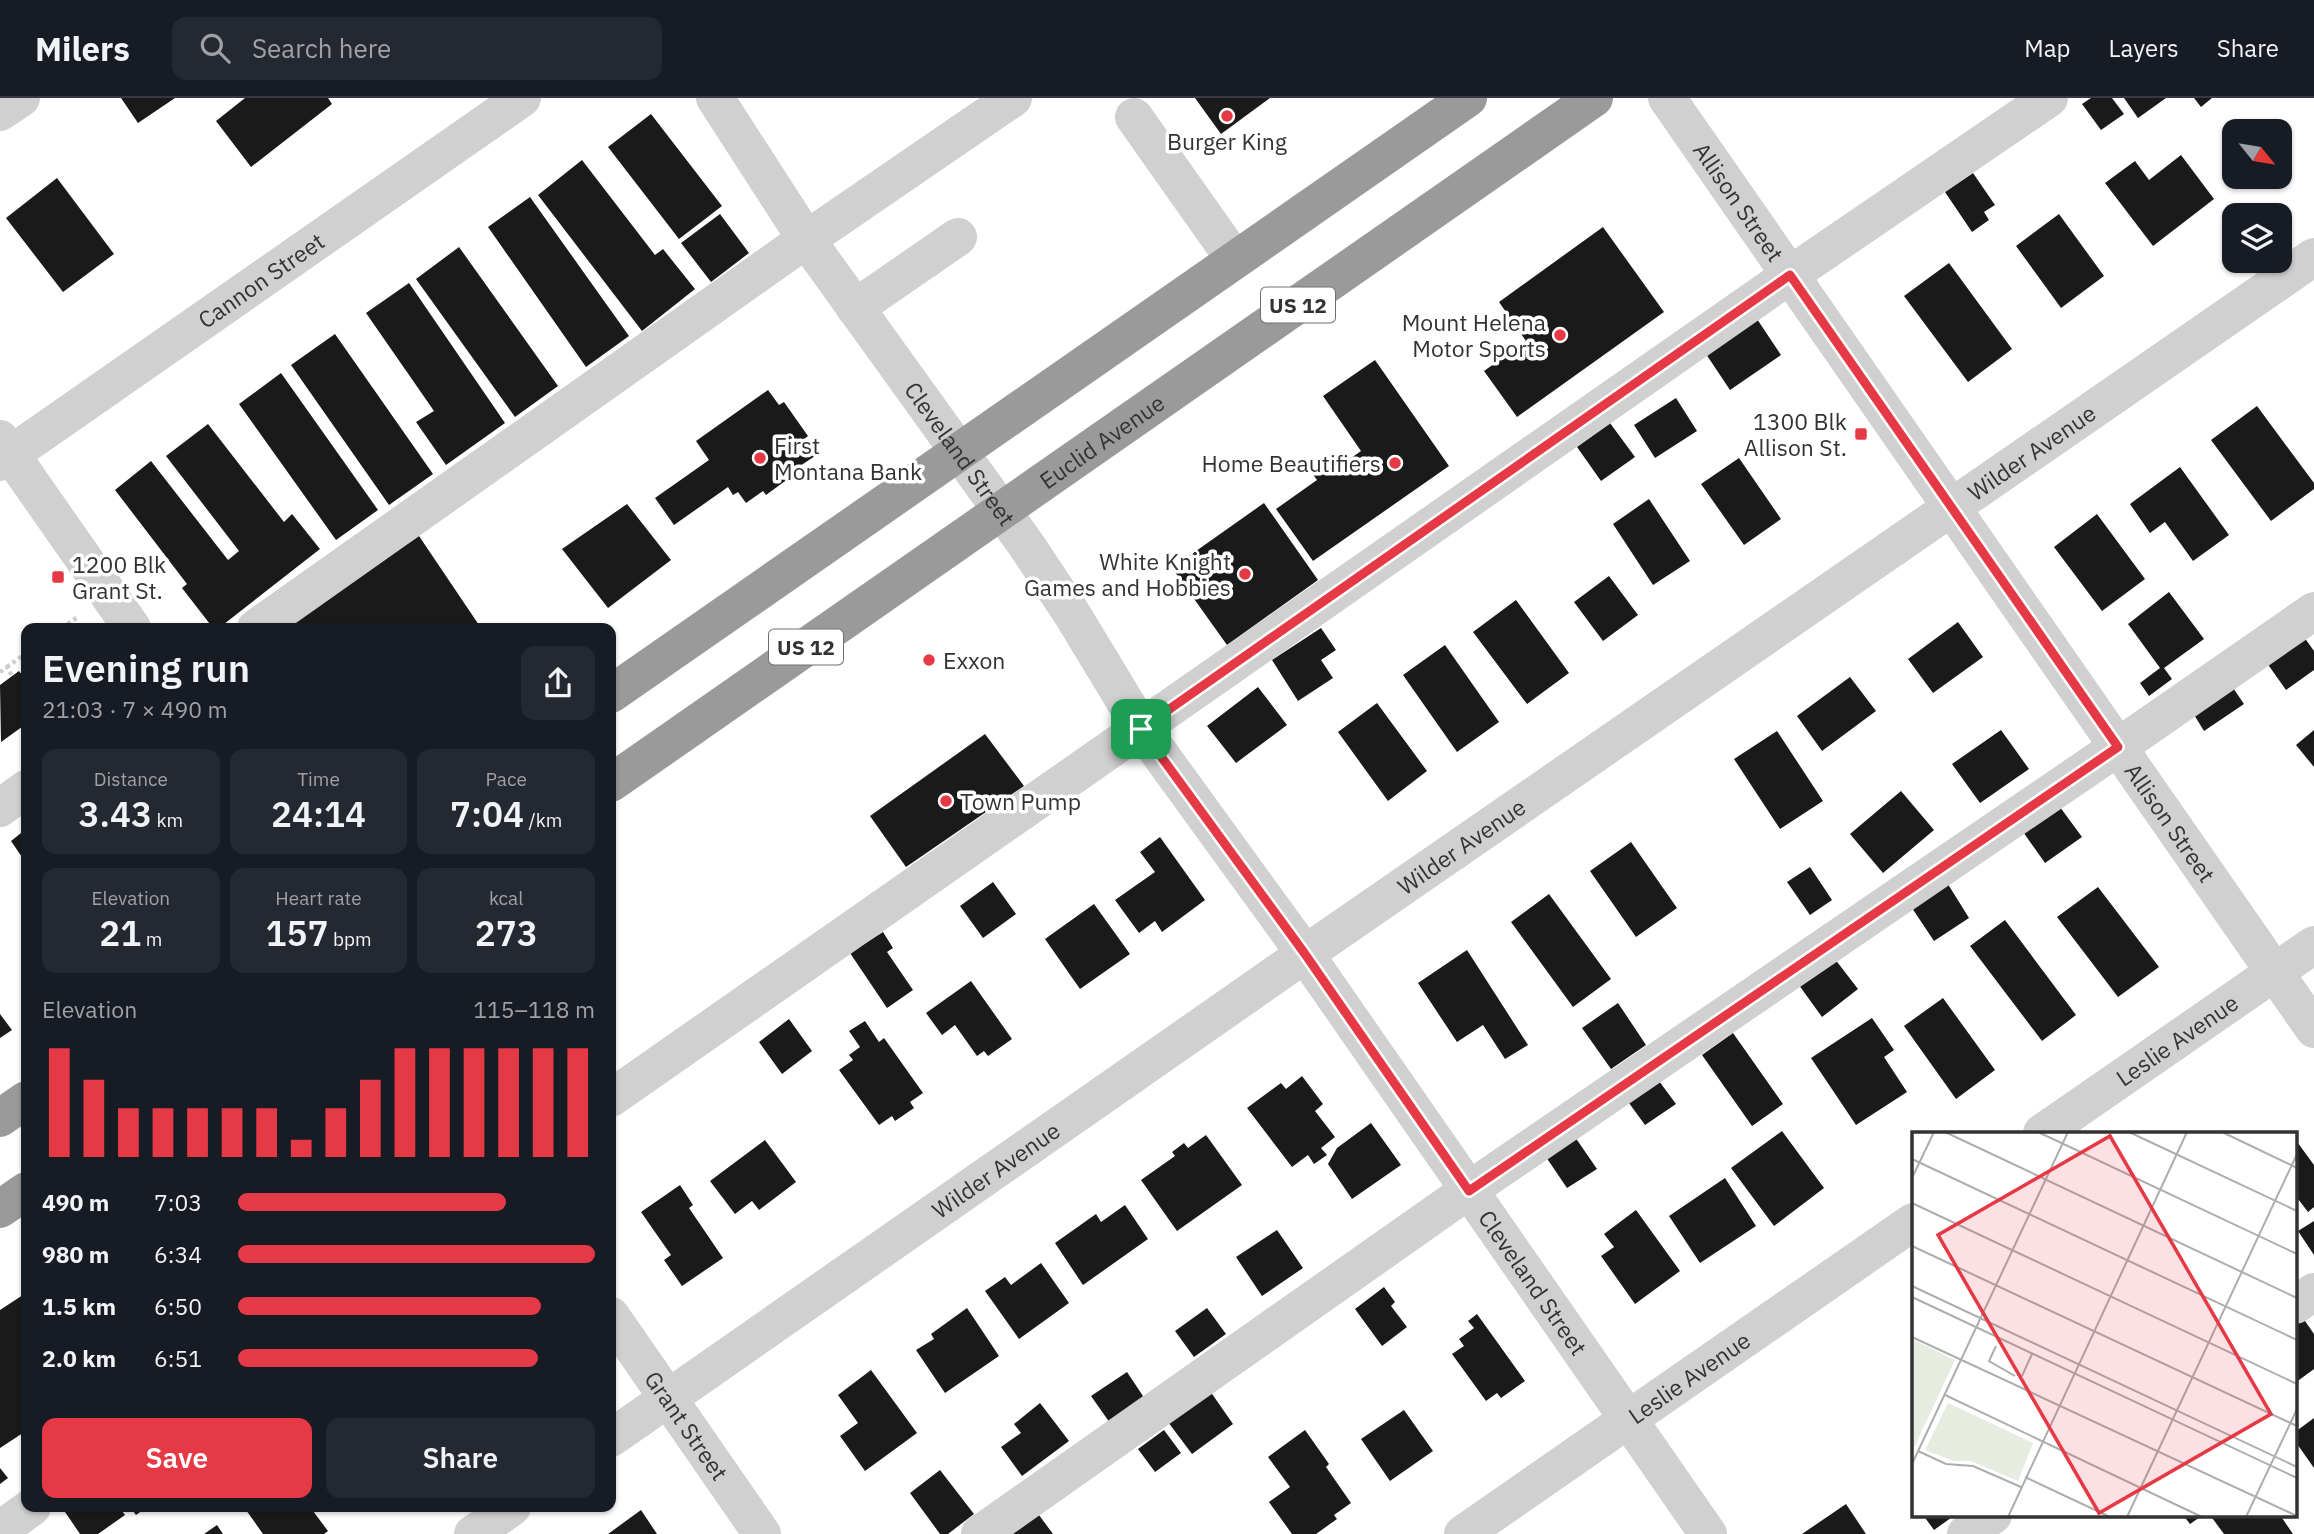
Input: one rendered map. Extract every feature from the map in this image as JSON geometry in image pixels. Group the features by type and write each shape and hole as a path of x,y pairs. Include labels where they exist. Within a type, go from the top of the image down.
{"highway":[{"path":"616,691 1468,98"},
{"name":"Euclid Avenue","path":"616,780 1594,98"},
{"path":"0,1118 21,1103"},
{"path":"0,1209 21,1194"}],"street":[{"path":"0,112 20,98"},
{"name":"Cannon Street","path":"4,452 522,98"},
{"name":"Cleveland Street","path":"715,98 806,239 1002,511 1072,614 1141,729 1305,954 1708,1534"},
{"path":"263,623 806,239 1013,98"},
{"name":"Allison Street","path":"1667,98 2314,1029"},
{"path":"616,1095 1790,275 2049,98"},
{"path":"1134,117 1235,260"},
{"path":"855,308 958,237"},
{"name":"Wilder Avenue","path":"616,1434 1305,954 2314,257"},
{"path":"4,452 128,623"},
{"path":"980,1534 1469,1191 2314,611"},
{"path":"0,808 21,793"},
{"name":"Leslie Avenue","path":"2043,1132 2314,945"},
{"name":"Leslie Avenue","path":"1464,1534 1912,1223"},
{"path":"2296,1304 2314,1292"},
{"name":"Grant Street","path":"616,1323 762,1534"},
{"path":"0,1530 25,1512"},
{"path":"473,1534 505,1512"},
{"path":"1966,1534 1992,1516"}],"path":[{"path":"69,623 88,610"},
{"path":"0,672 21,657"},
{"path":"7,667 12,676"}],"building":[{"path":"121,98 175,98 138,123"},
{"path":"245,98 328,98 332,104 251,167 216,121"},
{"name":"Burger King","path":"1195,98 1270,98 1221,134"},
{"path":"2091,98 2112,98 2124,114 2101,130 2082,104"},
{"path":"2124,98 2166,98 2138,118"},
{"path":"2194,98 2212,98 2201,107"},
{"path":"651,114 722,206 679,239 608,147"},
{"path":"2181,155 2214,199 2153,246 2105,183 2135,161 2149,180"},
{"path":"582,160 655,255 663,249 695,289 642,331 538,195"},
{"path":"1973,173 1995,205 1984,212 1989,220 1972,232 1945,192"},
{"path":"57,178 114,254 63,292 6,218"},
{"path":"530,197 629,336 586,367 488,227"},
{"path":"720,214 749,253 711,282 681,243"},
{"path":"2059,214 2104,276 2061,308 2016,246"},
{"path":"1603,227 1664,312 1517,417 1484,371 1526,341 1499,302"},
{"path":"459,247 558,386 515,417 416,279"},
{"path":"1949,263 2012,349 1968,382 1904,296"},
{"path":"409,283 505,423 446,465 416,422 434,411 366,313"},
{"path":"1757,319 1781,355 1730,390 1706,354"},
{"path":"335,334 433,474 389,505 291,365"},
{"name":"Home Beautifiers","path":"1375,360 1449,466 1313,561 1276,509 1317,480 1312,473 1331,459 1337,468 1361,451 1323,396"},
{"path":"281,373 378,510 336,540 239,404"},
{"name":"First Montana Bank","path":"768,390 779,405 784,402 808,436 803,440 815,456 794,470 796,473 766,495 763,491 746,503 738,492 733,495 728,487 674,525 655,498 709,460 696,441"},
{"path":"1676,398 1697,431 1655,458 1634,425"},
{"path":"2257,406 2314,483 2314,489 2271,521 2211,440"},
{"path":"1610,423 1635,457 1601,481 1577,447"},
{"path":"208,424 284,522 292,514 320,549 225,623 209,623 182,588 187,584 115,490 151,461 228,560 239,551 166,456"},
{"path":"1739,458 1781,519 1744,545 1701,484"},
{"path":"2180,467 2229,535 2193,561 2165,522 2150,533 2130,504"},
{"path":"1649,499 1690,561 1653,585 1613,524"},
{"name":"White Knight Games and Hobbies","path":"1264,503 1318,580 1227,645 1172,568"},
{"path":"627,504 671,560 608,608 562,549"},
{"path":"2097,514 2145,579 2102,611 2054,547"},
{"path":"419,536 478,623 291,623"},
{"path":"1609,576 1638,615 1603,641 1574,602"},
{"path":"2169,592 2204,639 2164,668 2172,679 2149,696 2140,683 2160,668 2128,624"},
{"path":"1516,600 1569,673 1527,704 1473,632"},
{"path":"1958,622 1983,657 1933,693 1908,659"},
{"path":"1321,628 1336,650 1321,660 1333,678 1298,701 1272,660"},
{"path":"2299,630 2314,651 2314,670 2286,690 2262,656"},
{"path":"1445,645 1499,722 1457,752 1403,675"},
{"path":"19,671 21,674 21,728 1,742 0,685"},
{"path":"1850,677 1876,711 1822,751 1797,716"},
{"path":"2227,679 2244,704 2204,731 2188,705"},
{"path":"1258,687 1287,725 1236,763 1207,726"},
{"path":"1377,703 1427,771 1388,801 1338,732"},
{"path":"2001,730 2029,769 1980,803 1952,764"},
{"path":"2314,730 2314,767 2296,745"},
{"path":"1777,731 1823,801 1780,829 1734,759"},
{"name":"Town Pump","path":"985,734 1024,786 906,867 870,816"},
{"path":"1901,791 1934,830 1883,873 1850,834"},
{"path":"2057,803 2082,837 2045,863 2021,829"},
{"path":"21,833 21,856 11,841"},
{"path":"1160,837 1205,900 1162,932 1155,921 1139,933 1115,900 1155,872 1140,852"},
{"path":"1631,842 1677,908 1636,937 1590,871"},
{"path":"1810,867 1832,900 1810,915 1787,882"},
{"path":"1946,881 1969,918 1934,941 1910,905"},
{"path":"993,882 1016,914 983,938 960,906"},
{"path":"2098,887 2159,967 2118,997 2057,917"},
{"path":"1549,894 1611,979 1573,1007 1511,922"},
{"path":"1094,904 1130,954 1080,989 1045,939"},
{"path":"2005,920 2076,1015 2042,1041 1970,946"},
{"path":"883,932 893,948 887,952 913,990 887,1008 850,953"},
{"path":"1467,950 1528,1045 1505,1059 1483,1025 1457,1042 1418,983"},
{"path":"1831,954 1858,989 1822,1017 1796,981"},
{"path":"971,981 1012,1039 988,1056 984,1051 977,1056 955,1025 942,1035 926,1013"},
{"path":"1943,998 1995,1070 1956,1099 1904,1026"},
{"path":"1618,1003 1646,1045 1611,1069 1582,1028"},
{"path":"0,1014 12,1030 0,1038"},
{"path":"1872,1018 1894,1050 1884,1057 1907,1092 1856,1125 1811,1058"},
{"path":"789,1019 812,1051 782,1074 759,1042"},
{"path":"865,1021 879,1042 884,1038 923,1093 910,1102 914,1108 895,1121 892,1116 879,1125 839,1070 853,1060 849,1055 860,1047 849,1031"},
{"path":"1733,1033 1783,1104 1752,1126 1702,1055"},
{"path":"1302,1076 1323,1104 1315,1111 1335,1137 1321,1148 1327,1155 1314,1164 1308,1155 1292,1167 1247,1108 1281,1083 1286,1089"},
{"path":"1659,1081 1676,1104 1645,1125 1629,1103"},
{"path":"1371,1123 1401,1165 1352,1199 1328,1164 1337,1148"},
{"path":"1782,1131 1824,1188 1774,1226 1731,1168"},
{"path":"1206,1135 1242,1185 1177,1231 1141,1180 1175,1156 1172,1152 1184,1143 1188,1148"},
{"path":"1575,1137 1597,1169 1567,1188 1546,1157"},
{"path":"765,1140 796,1182 759,1210 752,1201 735,1214 710,1181"},
{"path":"2296,1140 2314,1165 2314,1207 2308,1212 2296,1196"},
{"path":"1725,1178 1756,1226 1700,1263 1669,1216"},
{"path":"680,1185 693,1205 689,1208 723,1258 682,1286 664,1260 671,1255 641,1212"},
{"path":"1125,1205 1148,1239 1083,1285 1055,1243 1096,1214 1101,1222"},
{"path":"1636,1210 1680,1271 1635,1304 1601,1256 1614,1247 1604,1234"},
{"path":"2314,1221 2314,1255 2298,1231"},
{"path":"1277,1230 1303,1268 1262,1296 1236,1257"},
{"path":"1041,1263 1069,1303 1019,1339 985,1291 1005,1277 1011,1285"},
{"path":"1384,1287 1395,1302 1391,1306 1407,1327 1382,1346 1355,1309"},
{"path":"21,1296 21,1434 0,1448 0,1310"},
{"path":"967,1308 999,1356 945,1393 916,1350 934,1339 931,1334"},
{"path":"1207,1308 1226,1334 1194,1357 1175,1331"},
{"path":"1477,1314 1525,1381 1501,1398 1497,1393 1486,1401 1452,1354 1464,1346 1459,1339 1474,1328 1468,1321"},
{"path":"2303,1318 2314,1334 2314,1369 2296,1382 2296,1323"},
{"path":"871,1370 917,1433 865,1471 840,1436 858,1423 838,1395"},
{"path":"1127,1372 1145,1399 1110,1423 1091,1396"},
{"path":"1210,1391 1233,1424 1192,1454 1168,1422"},
{"path":"1040,1403 1069,1441 1022,1476 1001,1447 1021,1433 1014,1424"},
{"path":"1404,1410 1433,1451 1390,1481 1361,1439"},
{"path":"2314,1418 2314,1468 2296,1442 2296,1431"},
{"path":"1164,1430 1181,1453 1155,1472 1138,1449"},
{"path":"1305,1430 1329,1464 1326,1467 1351,1503 1334,1515 1337,1519 1316,1534 1292,1534 1269,1502 1290,1487 1268,1457"},
{"path":"0,1468 8,1478 0,1484"},
{"path":"940,1470 974,1514 948,1534 940,1534 910,1493"},
{"path":"1846,1504 1866,1534 1802,1534"},
{"path":"641,1510 657,1534 608,1534"},
{"path":"1036,1511 1053,1534 1004,1534"},
{"path":"65,1512 123,1512 125,1515 98,1534 80,1534"},
{"path":"247,1512 314,1512 328,1531 324,1534 263,1534"},
{"path":"1924,1516 1954,1516 1934,1530"},
{"path":"2184,1516 2202,1516 2190,1524"},
{"path":"2211,1516 2281,1516 2293,1534 2224,1534"},
{"path":"217,1525 223,1534 204,1534"}],"place":[{"name":"Burger King","path":"1227,116"},
{"name":"Mount Helena Motor Sports","path":"1560,335"},
{"name":"1300 Blk Allison St.","path":"1861,434"},
{"name":"First Montana Bank","path":"760,458"},
{"name":"Home Beautifiers","path":"1395,463"},
{"name":"White Knight Games and Hobbies","path":"1245,574"},
{"name":"1200 Blk Grant St.","path":"58,577"},
{"name":"Exxon","path":"929,660"},
{"name":"Town Pump","path":"946,801"}],"route":[{"path":"1790,275 2118,747 1469,1191 1305,954 1141,729 1790,275"}]}
